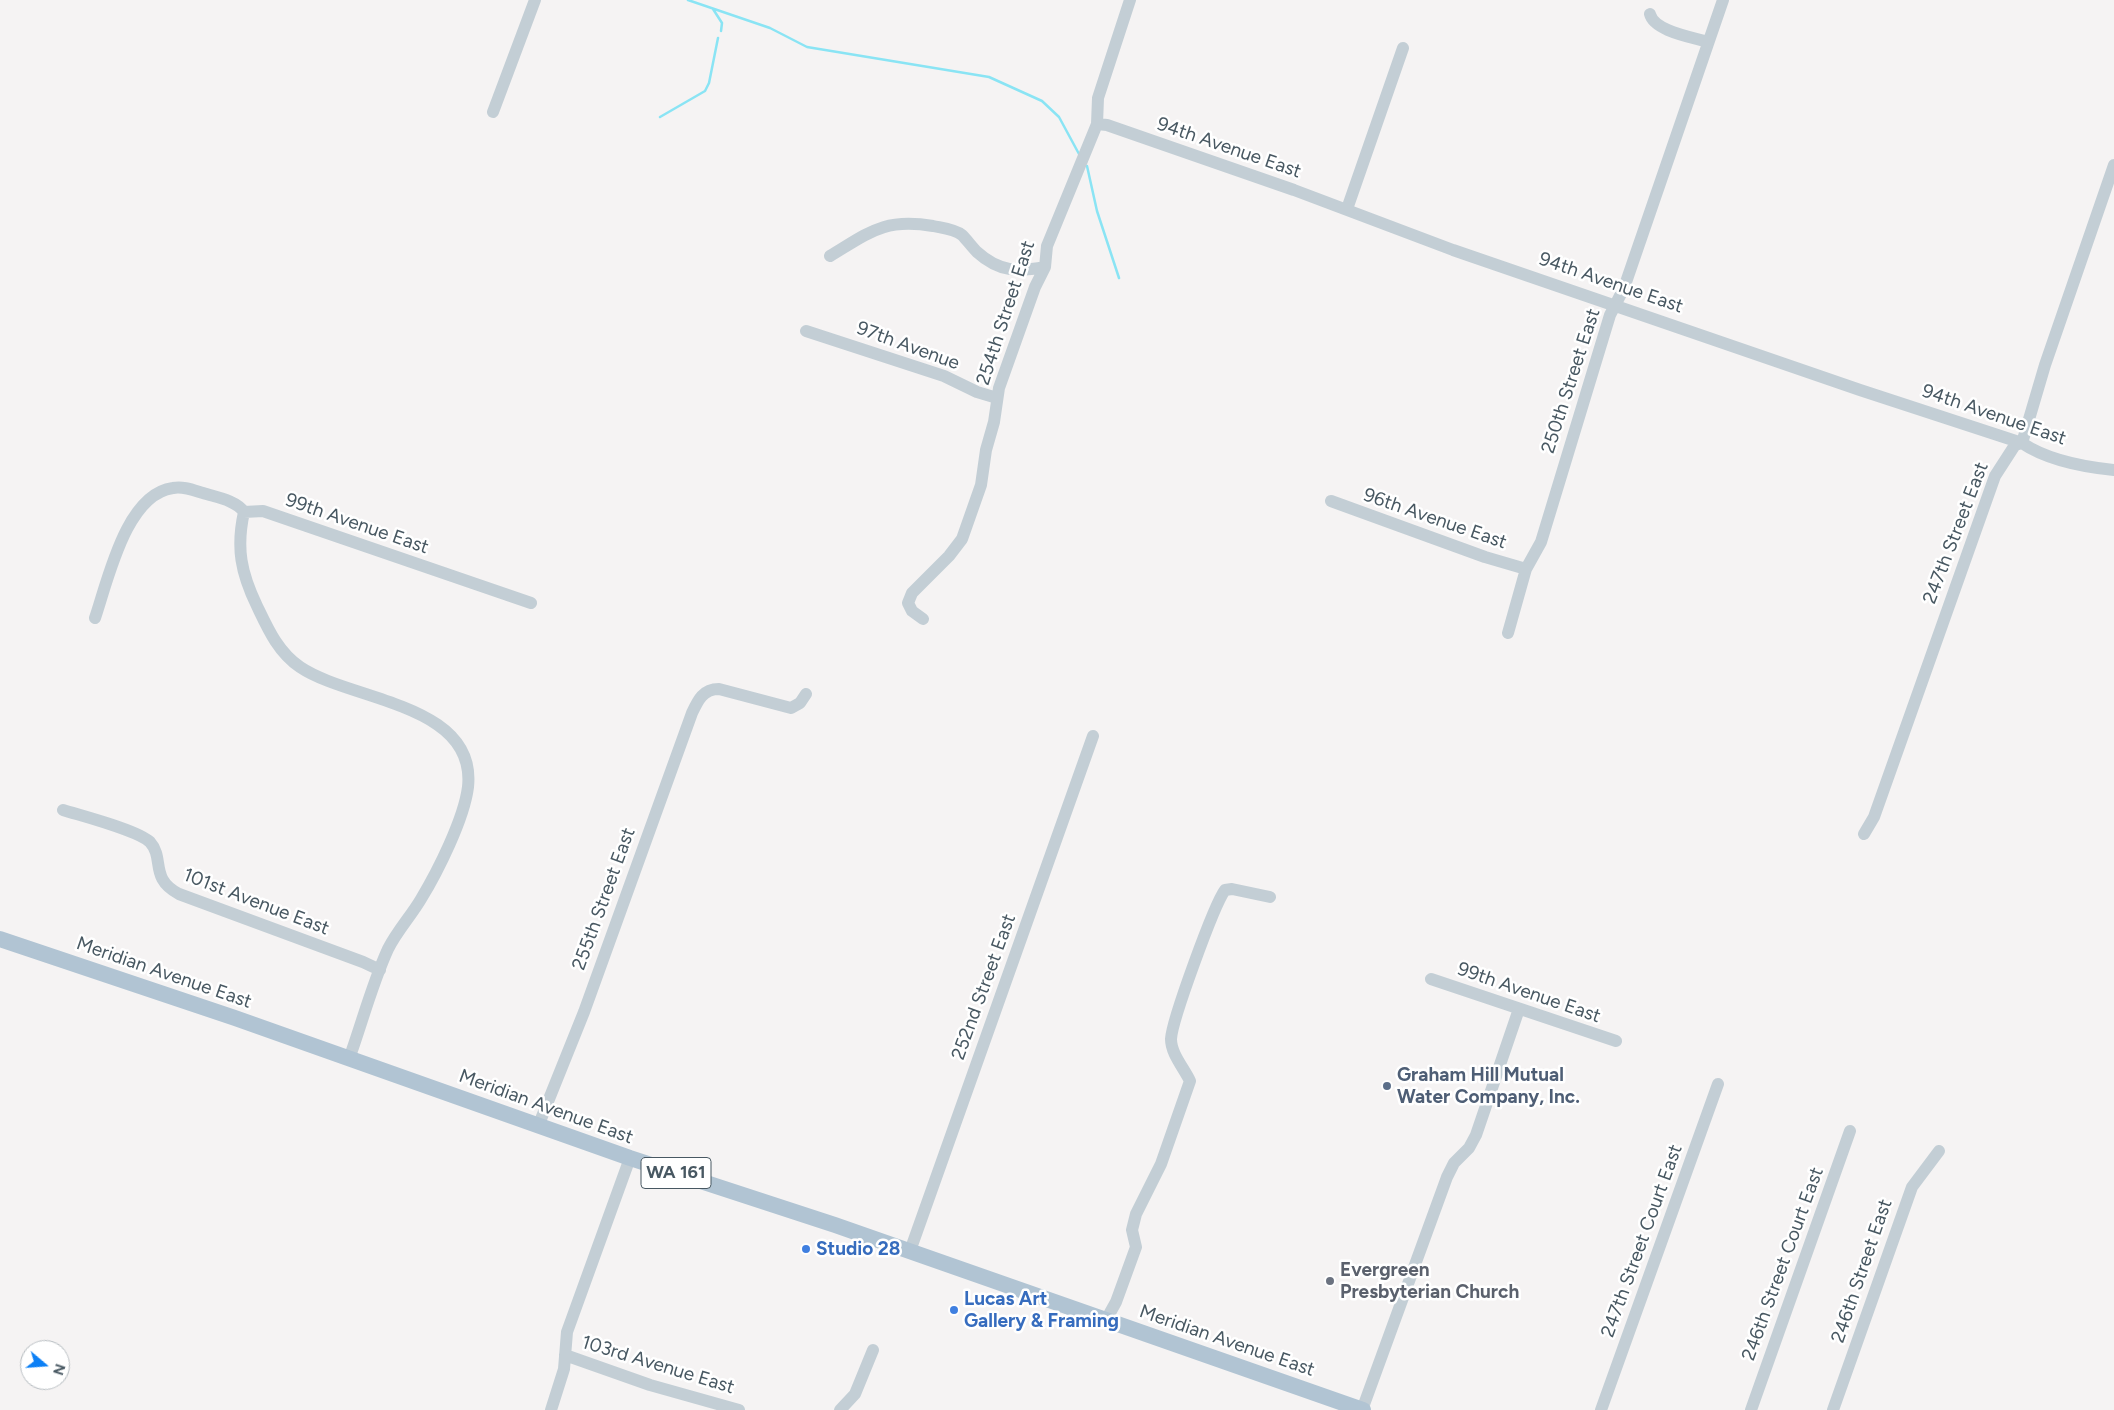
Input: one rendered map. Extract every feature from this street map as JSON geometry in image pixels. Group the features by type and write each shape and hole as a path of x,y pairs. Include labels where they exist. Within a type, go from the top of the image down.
{"main road":[{"name":"Meridian Avenue East","path":"0,939 235,1018 349,1060 539,1124 630,1158 910,1251 1355,1409"}],"street":[{"path":"493,112 535,0"},
{"name":"254th Street East","path":"923,619 912,611 908,603 912,593 949,556 962,539 981,485 986,450 998,398 1035,287 1044,267 1047,246 1097,124 1098,98 1130,0"},
{"name":"250th Street East","path":"1508,633 1526,570 1541,542 1610,315 1617,305 1723,0"},
{"path":"1650,14 1654,22 1662,27 1708,42"},
{"path":"1348,210 1403,48"},
{"name":"94th Avenue East","path":"1097,124 1107,125 1348,210 1453,250 1860,390 2022,443 2030,448 2058,458 2086,466 2114,470"},
{"name":"247th Street East","path":"1864,834 1874,817 1995,476 2015,445 2022,443 2045,365 2114,164"},
{"path":"830,256 887,225 898,222 955,232 989,262 998,266 1021,272 1044,267"},
{"name":"97th Avenue","path":"806,331 944,376 977,392 998,398"},
{"name":"99th Avenue East","path":"96,618 128,525 145,503 159,493 172,488 182,487 241,507 244,512 263,511 532,603"},
{"name":"96th Avenue East","path":"1331,502 1526,570"},
{"path":"244,512 240,542 242,572 264,620 286,656 314,676 404,707 436,723 454,738 463,753 468,787 455,827 437,871 389,948 349,1060"},
{"name":"255th Street East","path":"539,1124 584,1012 692,713 701,696 709,690 719,689 785,708 796,706 806,694"},
{"name":"252nd Street East","path":"910,1251 1093,736"},
{"name":"101st Avenue East","path":"63,810 135,834 150,843 155,851 160,878 168,887 179,894 380,970"},
{"path":"1106,1320 1116,1302 1136,1247 1132,1230 1136,1214 1161,1164 1177,1115 1187,1095 1190,1081 1176,1055 1172,1038 1186,989 1213,915 1222,895 1228,889 1270,897"},
{"name":"99th Avenue East","path":"1431,979 1616,1041"},
{"path":"1355,1409 1454,1162 1469,1148 1476,1135 1519,1009"},
{"name":"247th Street Court East","path":"1601,1410 1718,1084"},
{"name":"246th Street Court East","path":"1751,1410 1850,1131"},
{"name":"246th Street East","path":"1834,1410 1912,1187 1939,1151"},
{"path":"551,1410 561,1381 567,1332 630,1158"},
{"path":"840,1410 855,1394 872,1350"},
{"name":"103rd Avenue East","path":"565,1355 650,1385 739,1410"}],"waterway":[{"path":"688,0 770,28 807,47 989,77 1042,101 1059,117 1079,154"},
{"path":"713,9 722,23 721,31"},
{"path":"660,117 705,91 709,83 718,38"},
{"path":"1087,166 1097,211 1119,278"}],"place":[{"name":"Graham Hill Mutual Water Company, Inc.","path":"1387,1086"},
{"name":"Studio 28","path":"806,1249"},
{"name":"Evergreen Presbyterian Church","path":"1330,1281"},
{"name":"Lucas Art Gallery & Framing","path":"954,1310"}]}
